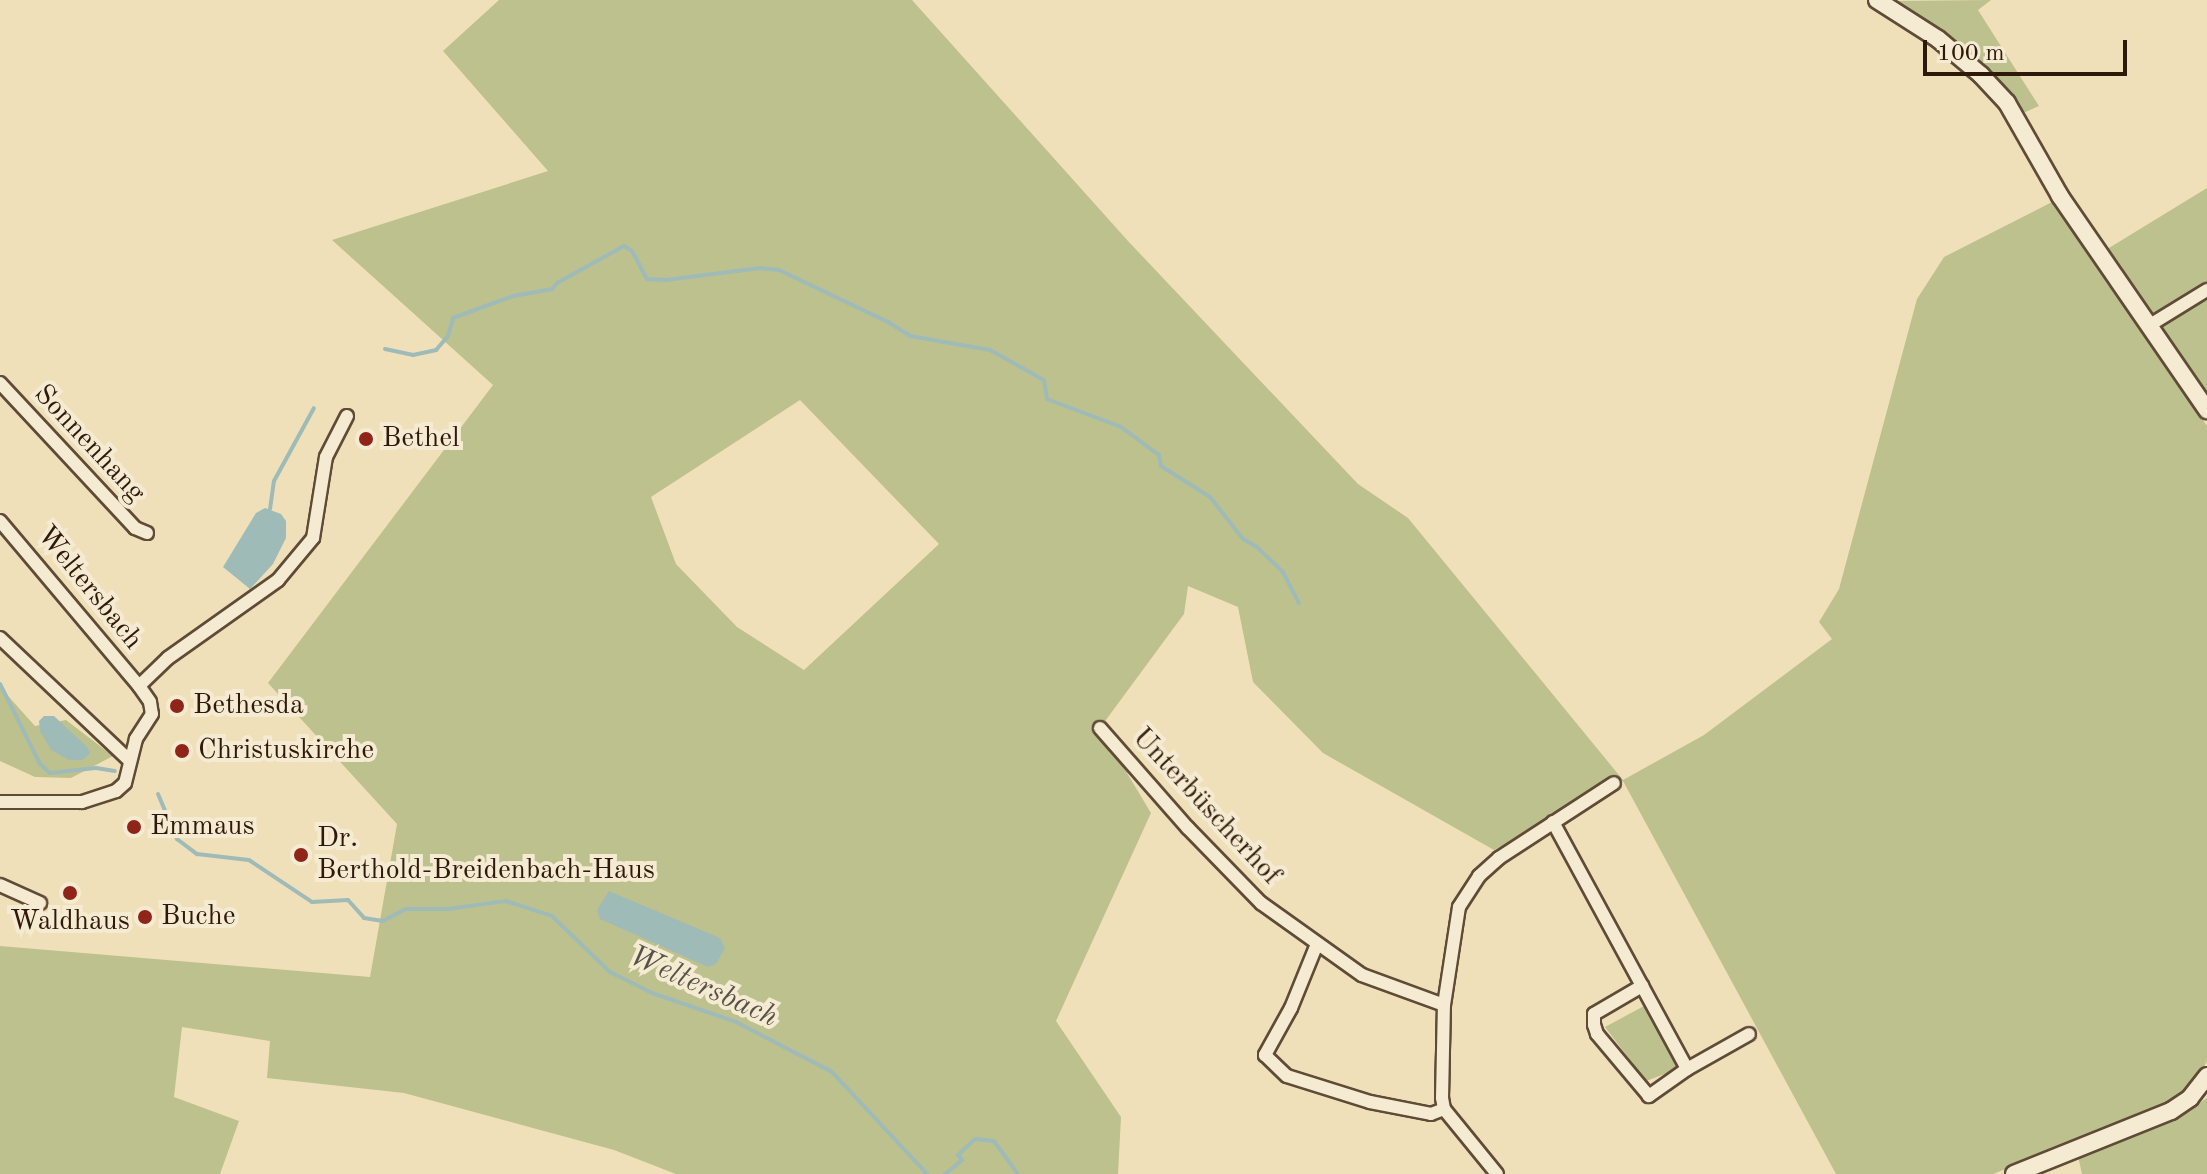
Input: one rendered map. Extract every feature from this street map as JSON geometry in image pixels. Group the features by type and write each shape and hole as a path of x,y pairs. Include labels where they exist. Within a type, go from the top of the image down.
{"street":[{"path":"1877,0 1938,39 1981,75 2007,103 2060,196 2207,410"},
{"path":"2150,325 2207,290"},
{"name":"Sonnenhang","path":"0,383 135,528 147,533"},
{"name":"Weltersbach","path":"139,686 168,658 278,580 313,538 326,457 347,416"},
{"name":"Weltersbach","path":"0,521 8,527 84,625 139,686 150,702 152,714 136,739 125,783 116,791 99,798 32,804 0,802"},
{"path":"0,638 129,760"},
{"name":"Unterbüscherhof","path":"1100,728 1238,881 1317,944 1362,975 1444,1005"},
{"path":"1497,1174 1444,1109 1444,1005 1459,907 1479,876 1499,858 1614,783"},
{"path":"1553,822 1687,1069"},
{"path":"0,885 40,903"},
{"path":"1317,944 1291,1008 1265,1055 1287,1076 1370,1102 1431,1114 1444,1109"},
{"path":"1642,986 1594,1014 1597,1034 1649,1096 1687,1069 1749,1034"},
{"path":"2014,1174 2171,1111 2190,1098 2207,1076"}],"green space":[{"path":"499,0 912,0 1128,241 1358,484 1408,518 1623,780 1704,735 1832,639 1819,622 1839,589 1917,299 1944,257 2054,201 2207,426 2207,1061 2197,1080 2172,1103 1993,1174 1836,1174 1623,781 1494,850 1323,753 1253,682 1238,607 1188,586 1184,614 1100,728 1151,813 1056,1021 1121,1117 1118,1174 676,1174 614,1150 404,1093 267,1078 270,1041 182,1027 174,1097 239,1121 220,1174 0,1174 0,946 370,977 397,824 268,683 493,385 332,240 548,171 443,51","holes":["800,400 939,544 804,670 737,627 676,564 651,497"]},
{"path":"1991,0 1978,10 2039,106 2023,113 1978,59 1892,1"},
{"path":"2207,188 2207,283 2152,316 2104,251"},
{"path":"2207,297 2207,393 2161,326"},
{"path":"0,687 35,726 66,720 113,756 71,778 35,777 0,761"},
{"path":"1644,1006 1681,1068 1646,1081 1605,1027"},
{"path":"2207,1098 2207,1174 2082,1174 2078,1156 2183,1114"}],"water":[{"path":"265,508 281,514 286,521 286,538 273,564 250,589 223,567 256,513"},
{"path":"44,716 54,716 90,753 83,760 69,760 51,750 40,731 39,721"},
{"path":"609,891 720,938 725,948 716,964 708,967 600,919 597,910"}],"waterway":[{"path":"385,349 413,355 436,350 448,336 453,318 513,296 552,289 557,283 624,246 632,251 647,279 666,280 760,268 779,270 888,322 910,336 990,350 1044,380 1047,399 1121,427 1159,455 1161,466 1210,497 1243,539 1257,547 1283,572 1299,603"},
{"path":"270,509 274,481 314,408"},
{"name":"Weltersbach","path":"0,684 40,764 50,773 96,768 115,771"},
{"name":"Weltersbach","path":"158,794 177,839 197,854 249,860 312,902 348,900 364,918 383,921 406,909 448,909 506,901 552,916 610,972 652,993 736,1022 832,1072 927,1174"},
{"name":"Weltersbach","path":"945,1174 962,1160 958,1155 975,1139 994,1141 1018,1174"}],"place":[{"name":"Bethel","path":"366,439"},
{"name":"Bethesda","path":"177,706"},
{"name":"Christuskirche","path":"182,751"},
{"name":"Emmaus","path":"134,827"},
{"name":"Dr. Berthold-Breidenbach-Haus","path":"301,855"},
{"name":"Waldhaus","path":"70,893"},
{"name":"Buche","path":"145,917"}]}
